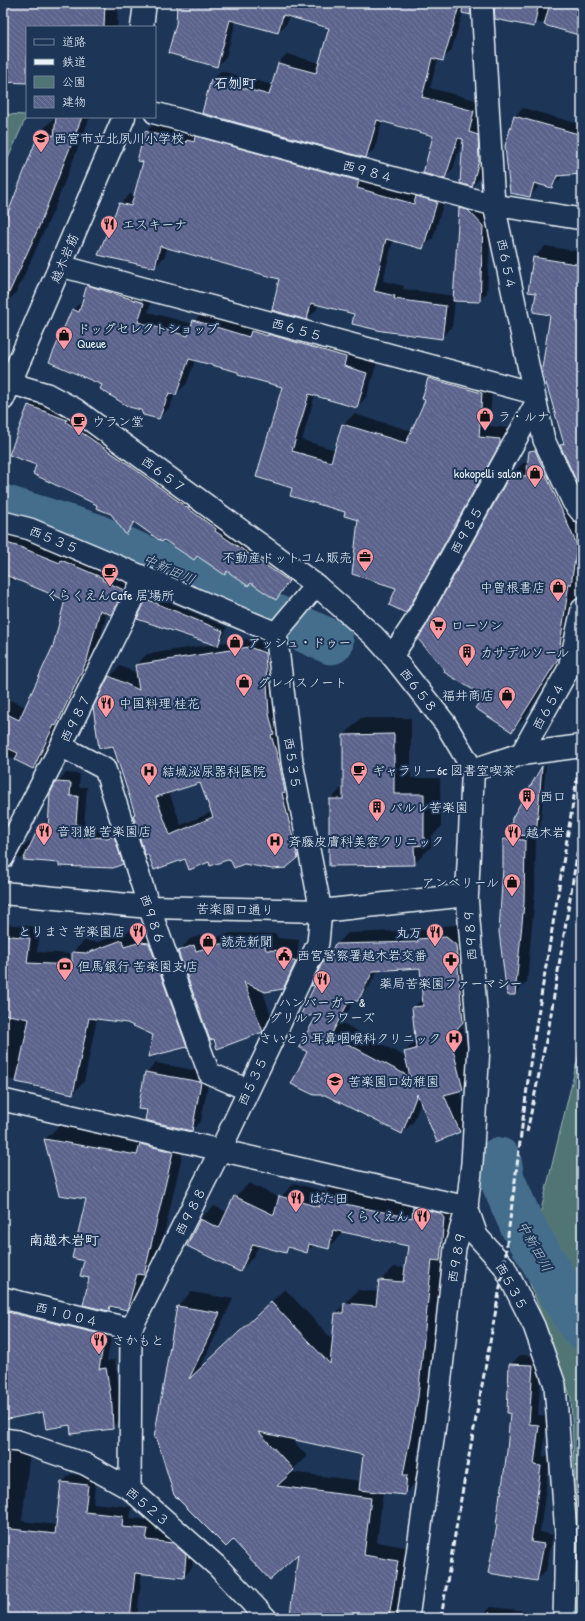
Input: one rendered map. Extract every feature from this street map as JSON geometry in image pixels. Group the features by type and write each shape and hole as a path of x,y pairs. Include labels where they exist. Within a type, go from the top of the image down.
{"street":[{"path":"142,26 145,3"},
{"name":"西６５４","path":"482,3 494,205 544,440 573,502 582,513"},
{"name":"西９８４","path":"156,113 494,205 582,219"},
{"name":"越木岩筋","path":"5,387 61,266 124,118"},
{"name":"西６５５","path":"61,266 535,398"},
{"name":"西６５７","path":"5,387 47,394 75,409 316,585"},
{"name":"西９８５","path":"392,656 416,620 535,398"},
{"name":"西５３５","path":"3,522 30,529 279,630 292,762 322,911 318,943 221,1149"},
{"name":"西９８７","path":"3,858 61,746 144,576"},
{"path":"279,630 316,585"},
{"name":"西６５８","path":"316,585 374,636 392,656 445,723 473,770"},
{"name":"西６５４","path":"521,754 569,668 582,609"},
{"name":"西９８６","path":"61,746 105,769 149,907 209,1072 248,1090"},
{"path":"467,895 473,770 521,754 582,746"},
{"name":"苦楽園口通り","path":"3,893 149,907 322,911 467,895"},
{"name":"西９８９","path":"408,1618 438,1404 455,1248 467,1207 472,1163 479,1047 467,895"},
{"path":"3,1100 221,1149 467,1207"},
{"name":"西９８８","path":"130,1489 131,1329 221,1149"},
{"name":"西５３５","path":"467,1207 477,1236 504,1266 534,1326 555,1385 566,1534 564,1618"},
{"name":"西１００４","path":"3,1298 131,1329"},
{"name":"西５２３","path":"3,1439 18,1441 85,1464 130,1489 218,1567 266,1618"}],"green space":[{"path":"3,114 26,115 26,117 3,170"},
{"path":"582,1041 582,1618 572,1618 577,1529 571,1398 526,1272"}],"building":[{"path":"3,3 105,3 104,26 26,26 26,83 3,82"},
{"path":"177,3 460,3 443,61 432,58 422,97 474,111 469,132 478,135 479,160 472,187 460,183 463,139 458,138 445,179 423,173 433,136 377,120 366,158 202,113 211,79 269,95 278,63 316,73 329,28 283,15 278,33 230,20 217,67 168,53 176,24"},
{"path":"463,3 470,3 471,15 462,13"},
{"path":"494,3 516,3 538,7 534,27 495,19"},
{"path":"550,3 582,3 582,36 544,25"},
{"path":"514,116 582,135 582,174 557,176 552,188 534,183 530,197 510,193 505,146"},
{"path":"56,118 82,118 38,229 3,306 3,226 40,130 54,136"},
{"path":"145,131 186,143 187,140 194,142 195,136 359,181 357,188 414,204 416,196 437,202 423,249 386,239 374,291 395,296 394,299 446,306 442,339 382,331 352,324 354,314 311,303 307,320 272,310 279,279 160,246 155,268 98,255 119,203 131,206 143,162 137,161"},
{"path":"459,208 468,210 483,226 480,302 453,301"},
{"path":"533,257 582,265 582,370 579,392 582,393 582,489 580,489 560,445 564,444 542,369 550,315 533,312 536,293 528,292"},
{"path":"87,285 144,303 138,322 188,336 193,320 249,337 251,331 268,336 268,334 346,357 344,366 367,373 357,408 309,394 292,451 331,462 342,424 406,443 425,400 422,399 428,378 482,393 479,437 500,439 500,444 406,613 389,605 396,588 352,574 358,520 344,516 345,512 290,496 292,488 256,477 282,387 238,375 238,372 189,359 176,395 169,393 159,419 143,415 141,410 129,407 100,389 102,385 49,362 72,309 79,312"},
{"path":"28,405 67,420 66,422 128,464 216,529 215,531 289,581 276,600 251,583 248,586 227,571 225,575 197,556 194,560 164,540 162,542 134,522 126,535 111,514 96,508 97,505 33,474 36,465 9,455"},
{"path":"535,450 577,545 571,585 569,583 558,659 512,732 475,708 483,696 444,672 445,670 418,639 510,475 526,476 529,451"},
{"path":"3,542 60,563 61,560 103,578 102,580 124,590 111,615 100,610 87,660 56,726 54,725 33,769 15,760 18,753 3,746 3,712 19,720 53,646 65,600 3,574"},
{"path":"146,599 223,631 218,646 137,619"},
{"path":"249,647 265,653 269,714 274,734 271,735 279,762 285,792 282,793 298,858 286,868 272,869 244,864 234,868 230,859 210,866 209,862 189,870 185,859 154,870 148,854 145,855 133,815 135,814 113,746 99,748 93,707 109,676 139,690 135,665","holes":["200,783 213,817 170,835 156,797"]},
{"name":"パルレ苦楽園","path":"394,734 394,794 424,794 424,845 414,846 415,865 329,866 329,799 343,799 343,735"},
{"name":"西口","path":"542,766 536,836 511,835 512,818"},
{"path":"56,782 71,783 70,796 78,796 75,836 107,838 114,836 123,864 113,868 59,866 59,863 23,860 39,827 48,828 50,794"},
{"path":"503,839 525,840 524,903 515,995 507,995 499,932 503,867"},
{"path":"3,935 30,938 27,963 72,965 72,952 87,953 122,940 124,947 141,942 149,943 187,1047 148,1057 153,1035 127,1023 89,1018 73,1094 16,1082 29,1019 3,1014"},
{"path":"446,937 456,945 463,1022 450,1037 463,1090 444,1095 460,1132 437,1142 417,1094 402,1134 325,1095 314,1095 291,1084 307,1052 299,1047 318,1013 298,1020 315,985 311,986 323,961 330,960 330,954 335,944 418,942 417,939","holes":["420,968 423,1006 412,1007 416,1049 404,1052 410,1077 331,1035 349,1001 358,1001 373,971"]},
{"path":"219,944 265,945 266,950 287,951 287,961 296,961 283,989 265,992 244,982 263,1032 217,1049 214,1039 210,1040 178,951 194,945 196,951"},
{"path":"145,1072 201,1082 192,1131 145,1120 147,1110 138,1109"},
{"path":"44,1139 137,1155 140,1144 173,1152 144,1275 137,1274 127,1310 110,1306 109,1311 83,1305 89,1278 80,1276 84,1261 72,1258 86,1199 59,1195"},
{"path":"322,1194 341,1199 340,1203 412,1218 413,1207 440,1213 444,1218 440,1261 432,1260 418,1397 403,1475 407,1475 405,1495 359,1490 363,1455 259,1432 294,1470 277,1486 371,1498 364,1555 398,1561 389,1618 319,1618 290,1614 298,1554 270,1580 233,1540 226,1547 174,1495 157,1439 154,1438 177,1306 220,1313 189,1379 271,1302 330,1364 335,1313 343,1313 344,1303 376,1306 379,1280 403,1282 408,1246 333,1230 329,1249 309,1244 307,1253 288,1247 286,1253 253,1244 240,1272 187,1246 200,1219 219,1228 234,1196 274,1215 279,1196 319,1207"},
{"path":"3,1311 105,1335 99,1369 106,1368 112,1406 113,1429 71,1434 70,1425 46,1429 43,1412 3,1420"},
{"path":"509,1364 533,1365 529,1424 539,1425 534,1465 541,1466 531,1542 544,1544 537,1581 488,1573 497,1525 500,1493 501,1494 507,1451 510,1413 507,1413"},
{"path":"61,1482 88,1485 85,1512 123,1516 122,1527 148,1529 146,1540 173,1543 186,1555 184,1578 135,1573 130,1618 3,1618 3,1528 55,1534"}],"waterway":[{"name":"中新田川","path":"3,507 93,535 331,642"},
{"name":"中新田川","path":"499,1160 502,1179 522,1225 582,1327"}],"railway":[{"path":"441,1618 461,1499 504,1266 531,1057 582,748"},
{"path":"527,1132 549,1026 582,825"}],"place":[{"name":"西宮市立北夙川小学校","path":"41,153"},
{"name":"エスキーナ","path":"109,239"},
{"name":"ドッグセレクトショップ Queue","path":"64,350"},
{"name":"ラ・ルナ","path":"485,431"},
{"name":"ウラン堂","path":"79,436"},
{"name":"kokopelli salon","path":"535,488"},
{"name":"不動産ドットコム販売","path":"365,572"},
{"name":"くらくえんCafe 居場所","path":"110,587"},
{"name":"中曽根書店","path":"558,602"},
{"name":"ローソン","path":"438,640"},
{"name":"アッシュ・ドゥー","path":"235,657"},
{"name":"カサデルソール","path":"467,667"},
{"name":"グレイスノート","path":"244,697"},
{"name":"福井商店","path":"507,710"},
{"name":"中国料理 桂花","path":"106,718"},
{"name":"ギャラリー6c 図書室喫茶","path":"359,785"},
{"name":"結城泌尿器科医院","path":"149,786"},
{"name":"西口","path":"527,811"},
{"name":"パルレ苦楽園","path":"377,822"},
{"name":"音羽鮨 苦楽園店","path":"44,846"},
{"name":"越木岩","path":"513,847"},
{"name":"斉藤皮膚科美容クリニック","path":"275,856"},
{"name":"アンベリール","path":"512,897"},
{"name":"とりまさ 苦楽園店","path":"138,946"},
{"name":"丸万","path":"435,947"},
{"name":"読売新聞","path":"208,956"},
{"name":"西宮警察署越木岩交番","path":"284,970"},
{"name":"薬局苦楽園ファーマシー","path":"451,975"},
{"name":"但馬銀行 苦楽園支店","path":"65,981"},
{"name":"ハンバーガー & グリル フラワーズ","path":"322,994"},
{"name":"さいとう耳鼻咽喉科クリニック","path":"454,1053"},
{"name":"苦楽園口幼稚園","path":"335,1096"},
{"name":"はた田","path":"296,1213"},
{"name":"くらくえん","path":"422,1231"},
{"name":"さかもと","path":"99,1355"}],"district":[{"name":"石刎町","path":"235,83"},
{"name":"南越木岩町","path":"64,1240"}]}
